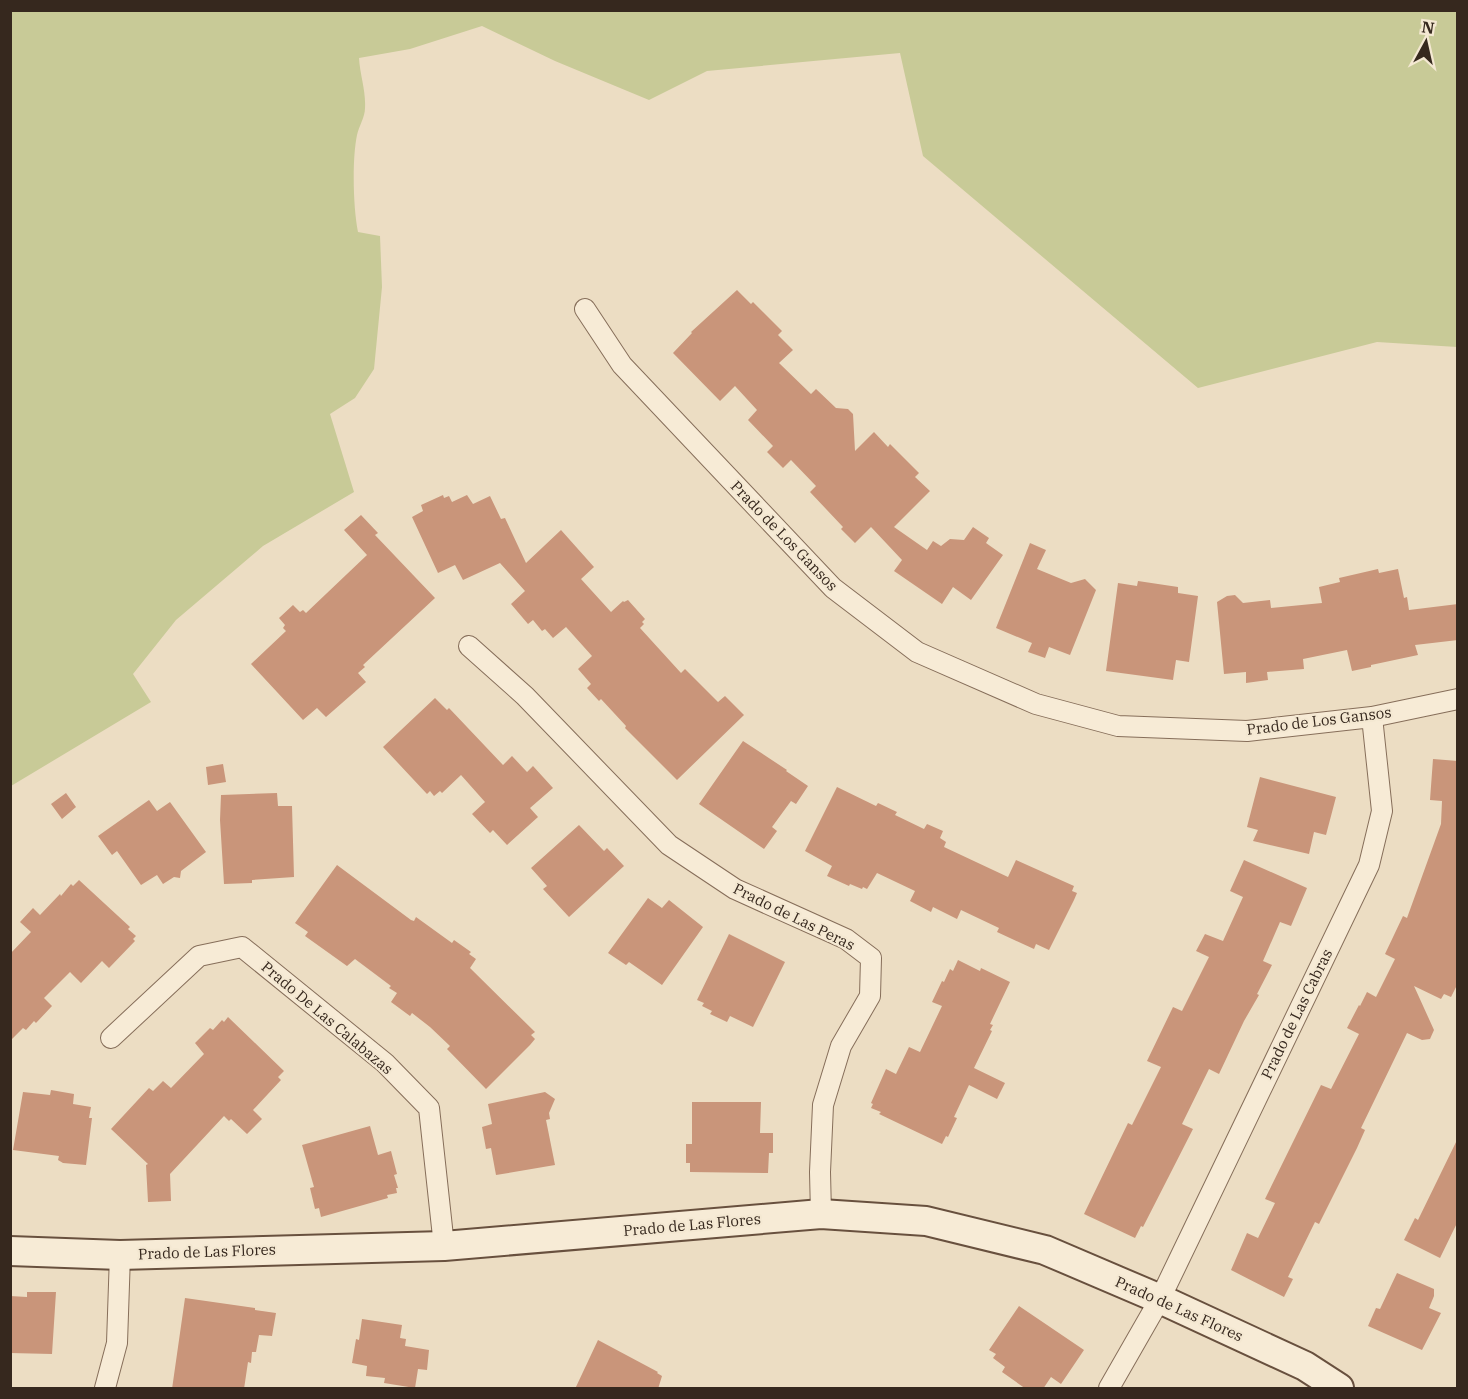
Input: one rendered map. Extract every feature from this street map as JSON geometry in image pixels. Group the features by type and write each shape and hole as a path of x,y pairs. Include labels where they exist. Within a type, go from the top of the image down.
{"street":[{"name":"Prado de Los Gansos","path":"585,309 622,365 833,588 917,652 1036,704 1118,726 1247,731 1372,717 1458,699"},
{"name":"Prado de Las Peras","path":"469,646 525,696 669,845 735,889 846,939 871,958 870,996 842,1046 823,1106 819,1172 821,1214"},
{"name":"Prado de Las Cabras","path":"1109,1389 1160,1299 1369,865 1382,812 1372,717"},
{"name":"Prado De Las Calabazas","path":"111,1038 199,956 242,947 385,1063 429,1108 444,1246"},
{"name":"Prado de Las Flores","path":"10,1251 120,1255 444,1246 821,1214 926,1221 1044,1250 1160,1299 1305,1366 1339,1389"},
{"path":"105,1389 117,1343 120,1255"}],"green space":[{"path":"10,11 1457,11 1457,347 1377,342 1198,388 923,156 900,53 707,71 649,100 555,61 482,26 410,49 359,58 365,108 355,145 355,210 358,232 380,236 382,287 374,369 355,398 330,414 354,492 263,546 176,620 133,674 151,702 11,786"}],"building":[{"path":"737,290 751,304 753,302 782,331 778,335 793,350 779,363 811,394 816,389 836,408 848,409 853,414 855,451 874,432 888,447 890,444 919,473 915,477 930,491 894,527 927,550 933,541 941,546 950,539 964,540 973,527 989,538 986,543 1003,555 971,600 953,587 942,604 894,571 902,560 871,527 855,543 810,492 816,486 791,460 783,468 767,452 773,446 748,420 757,410 735,386 720,401 673,353 691,332"},
{"path":"443,495 444,498 449,496 452,502 467,495 473,504 490,496 501,519 505,518 526,563 561,530 594,567 581,579 611,612 623,601 628,600 645,619 640,628 681,673 685,669 718,702 725,696 744,715 677,780 625,728 626,726 601,699 599,701 587,688 591,684 578,669 592,656 566,627 553,638 545,629 542,631 533,620 528,624 511,604 525,591 500,563 463,580 455,565 438,573 412,517 423,511 421,505"},
{"path":"361,515 378,533 375,535 435,598 363,665 365,667 358,673 366,682 326,717 317,708 303,720 251,664 286,631 283,628 285,625 279,618 293,605 300,612 303,610 306,613 367,555 344,530"},
{"path":"1030,543 1046,550 1037,569 1071,583 1085,579 1096,590 1070,655 1049,647 1045,658 1028,652 1032,643 996,628"},
{"path":"1378,569 1379,573 1398,569 1409,610 1458,604 1458,640 1415,645 1418,655 1352,671 1347,650 1303,659 1304,669 1267,672 1268,680 1246,683 1246,672 1224,674 1217,602 1227,596 1235,595 1243,603 1270,600 1271,608 1322,603 1319,587 1340,582 1339,578"},
{"path":"1138,581 1178,587 1178,593 1198,596 1189,662 1176,660 1173,680 1106,671 1118,583 1137,586"},
{"path":"435,698 447,710 449,708 503,765 512,756 527,772 533,766 553,788 530,808 538,817 507,845 493,830 490,833 472,814 485,802 461,775 442,793 440,791 434,796 430,791 427,794 383,747"},
{"path":"743,741 808,786 796,804 791,801 772,827 777,831 764,849 699,804"},
{"path":"1433,759 1458,761 1458,983 1451,997 1444,994 1441,999 1414,986 1434,1030 1430,1039 1422,1040 1407,1033 1361,1128 1365,1130 1357,1148 1319,1224 1315,1222 1288,1277 1293,1279 1284,1297 1231,1270 1247,1233 1258,1238 1275,1203 1265,1199 1321,1085 1331,1089 1359,1034 1347,1028 1359,1005 1367,992 1376,997 1395,959 1385,954 1403,916 1407,918 1441,824 1442,801 1430,800"},
{"path":"223,764 226,782 208,785 206,767"},
{"path":"1260,777 1336,797 1326,835 1314,832 1309,854 1253,841 1258,830 1247,827"},
{"path":"837,787 876,806 878,803 897,812 895,815 924,829 927,824 943,831 940,838 946,842 944,847 1008,877 1016,860 1074,886 1072,891 1077,893 1049,950 1036,944 1034,949 997,932 999,928 961,910 957,919 933,907 931,912 910,901 915,891 877,873 867,889 850,884 849,886 827,876 832,866 805,851"},
{"path":"66,793 76,807 62,819 51,804"},
{"path":"277,793 278,806 292,806 294,877 224,884 220,820 221,795"},
{"path":"149,800 157,811 170,802 206,852 181,871 180,878 174,877 163,884 157,875 141,885 117,851 112,855 98,836"},
{"path":"579,825 604,851 607,848 624,866 569,917 543,889 547,886 531,868"},
{"path":"1244,860 1307,888 1291,926 1280,922 1263,961 1272,965 1257,994 1259,995 1219,1074 1209,1069 1182,1124 1193,1129 1143,1227 1141,1226 1135,1238 1084,1214 1128,1123 1132,1125 1161,1067 1147,1061 1173,1007 1182,1011 1209,957 1196,951 1205,934 1223,941 1243,897 1230,891"},
{"path":"337,865 411,920 414,921 416,917 452,943 454,940 471,952 469,954 476,959 470,968 535,1032 531,1035 535,1039 530,1045 486,1089 447,1049 450,1046 430,1027 412,1013 410,1016 391,1002 397,993 389,988 391,986 355,959 347,966 305,936 308,932 295,923"},
{"path":"79,880 130,927 128,929 136,936 133,939 135,941 109,968 102,961 81,983 70,972 44,998 52,1006 36,1023 34,1021 26,1030 23,1028 10,1041 10,954 31,932 20,922 33,908 40,915 71,884 73,886"},
{"path":"648,898 662,908 669,900 703,927 662,985 629,962 626,965 608,953"},
{"path":"729,934 785,962 753,1027 730,1016 727,1022 710,1014 712,1011 702,1006 704,1003 697,1000"},
{"path":"958,960 1010,982 990,1024 993,1025 990,1030 992,1031 974,1068 1005,1083 997,1099 969,1085 954,1117 957,1118 942,1144 879,1114 881,1112 871,1108 873,1104 871,1103 886,1069 896,1074 909,1047 920,1052 942,1006 932,1002 942,981 944,982 950,969 953,971"},
{"path":"228,1017 284,1071 278,1077 281,1080 253,1110 262,1119 247,1134 231,1119 229,1121 224,1116 170,1174 171,1201 148,1202 146,1165 148,1164 111,1129 149,1088 153,1091 163,1081 171,1088 204,1054 195,1043 210,1028 213,1030"},
{"path":"51,1090 74,1094 73,1104 91,1107 89,1118 92,1118 86,1165 63,1163 58,1160 59,1156 13,1150 23,1092 50,1095"},
{"path":"545,1092 555,1099 549,1113 550,1119 546,1120 555,1165 496,1175 491,1148 486,1149 482,1127 492,1124 488,1104"},
{"path":"692,1102 761,1102 760,1133 773,1133 773,1153 769,1153 768,1173 690,1172 690,1163 686,1163 686,1144 692,1144"},
{"path":"370,1126 378,1155 391,1151 397,1174 394,1175 398,1188 396,1188 397,1193 387,1195 388,1198 321,1217 319,1208 315,1209 310,1188 314,1187 302,1145"},
{"path":"1458,1138 1458,1221 1440,1258 1404,1240 1415,1218 1418,1220"},
{"path":"1397,1273 1434,1289 1429,1308 1441,1313 1422,1350 1368,1326 1376,1308 1380,1309"},
{"path":"27,1292 56,1292 52,1354 10,1353 10,1296 27,1297"},
{"path":"185,1298 276,1313 272,1336 259,1335 256,1352 252,1352 251,1363 248,1362 244,1389 172,1389"},
{"path":"1019,1306 1084,1350 1061,1384 1051,1377 1043,1389 1026,1389 1002,1372 1005,1367 993,1358 996,1354 989,1350"},
{"path":"362,1319 402,1325 400,1338 406,1339 405,1346 429,1350 427,1370 418,1369 415,1388 384,1383 385,1378 366,1376 367,1366 352,1363"},
{"path":"598,1340 658,1372 662,1376 658,1389 575,1389"}]}
